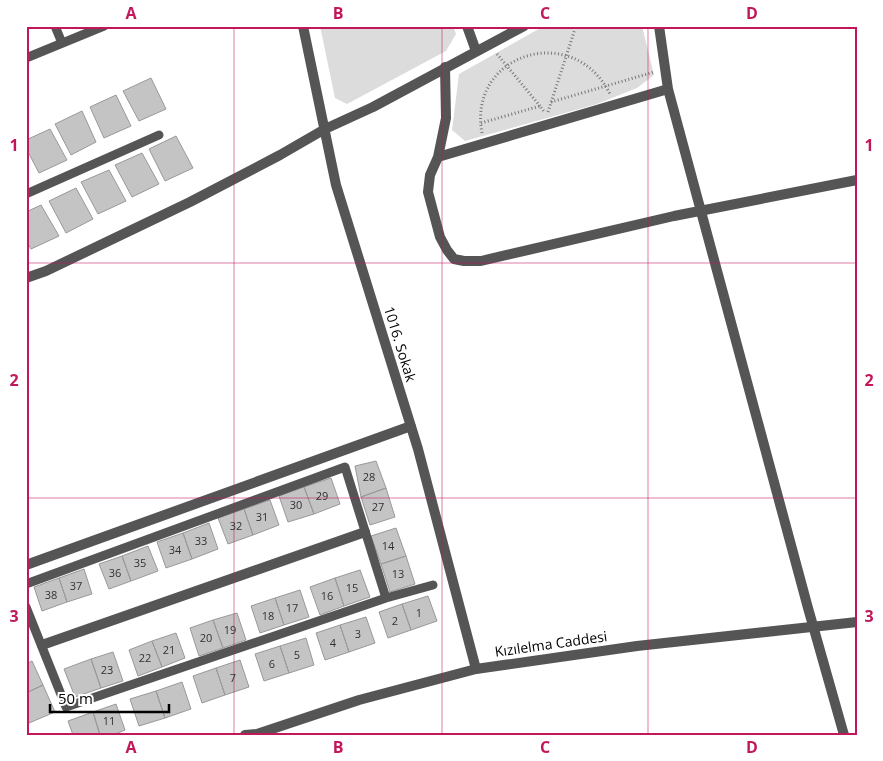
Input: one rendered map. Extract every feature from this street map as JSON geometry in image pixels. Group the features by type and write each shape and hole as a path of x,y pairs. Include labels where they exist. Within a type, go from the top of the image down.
{"street":[{"name":"1016. Sokak","path":"303,26 336,184 411,426 476,669"},
{"path":"467,26 476,51"},
{"path":"26,278 46,271 190,202 280,155 324,129 373,107 524,26"},
{"path":"658,26 668,90 844,735"},
{"path":"445,68 446,118 438,157 430,175 428,192 440,237 454,259 481,262 700,211 857,180"},
{"path":"438,157 668,90"},
{"path":"26,565 411,426"},
{"path":"42,645 365,532"},
{"name":"Kızılelma Caddesi","path":"245,735 257,734 359,700 476,669 636,646 857,622"}],"lane":[{"path":"55,26 62,43"},
{"path":"26,58 104,26"},
{"path":"26,194 159,135"},
{"path":"26,584 345,467 386,598"},
{"path":"26,606 66,707 386,598 433,586"}],"path":[{"path":"490,44 547,115 576,26"},
{"path":"485,144 481,123 482,106 486,94 491,83 507,66 524,56 555,52 575,58 600,77 606,86 613,106"},
{"path":"551,102 665,69"},
{"path":"481,123 540,106"}],"shaded area":[{"path":"320,26 453,26 456,34 446,51 347,104 335,98"},
{"path":"544,26 642,26 654,75 637,88 597,104 465,141 452,130 459,74"}],"building":[{"path":"151,78 166,109 139,121 123,91"},
{"path":"116,95 131,126 104,138 90,107"},
{"path":"82,111 96,142 71,155 55,124"},
{"path":"50,129 67,160 39,173 26,148 26,140"},
{"path":"176,136 193,168 165,181 149,149"},
{"path":"142,153 159,184 132,197 115,165"},
{"path":"109,170 126,201 98,214 81,182"},
{"path":"76,188 93,219 66,233 49,201"},
{"path":"41,205 59,236 31,249 26,240 26,212"},
{"path":"376,461 386,488 361,497 355,466"},
{"path":"331,478 340,504 314,514 304,487"},
{"path":"304,487 314,514 288,522 279,496"},
{"path":"386,488 395,517 370,525 361,497"},
{"path":"270,500 279,525 253,535 244,509"},
{"path":"244,509 253,535 228,544 218,518"},
{"path":"209,523 218,549 192,559 183,533"},
{"path":"396,528 406,556 381,564 371,536"},
{"path":"183,533 192,559 166,568 157,542"},
{"path":"148,546 158,571 131,581 122,556"},
{"path":"122,556 131,581 109,589 99,564"},
{"path":"406,556 415,584 390,592 381,564"},
{"path":"84,569 92,594 67,602 59,578"},
{"path":"360,570 370,597 344,606 335,578"},
{"path":"59,578 67,602 42,611 34,587"},
{"path":"335,578 344,606 320,615 310,587"},
{"path":"300,590 309,617 284,625 275,598"},
{"path":"428,596 437,621 411,630 402,604"},
{"path":"275,598 284,625 260,633 251,606"},
{"path":"402,604 411,630 388,638 379,612"},
{"path":"237,613 246,640 223,648 213,620"},
{"path":"366,617 375,643 349,652 340,625"},
{"path":"213,620 223,648 199,656 190,628"},
{"path":"340,625 349,652 325,660 316,633"},
{"path":"176,633 185,658 162,667 152,641"},
{"path":"306,638 314,665 289,673 280,646"},
{"path":"152,641 162,667 138,676 129,650"},
{"path":"280,646 289,673 264,681 255,654"},
{"path":"113,652 123,681 101,688 91,659"},
{"path":"91,659 101,688 75,697 64,669"},
{"path":"240,660 249,687 225,695 216,668"},
{"path":"32,661 43,685 26,693 26,664"},
{"path":"216,668 225,695 202,703 193,676"},
{"path":"182,682 191,709 165,718 156,691"},
{"path":"43,685 55,712 29,723 26,715 26,693"},
{"path":"156,691 165,718 139,726 130,699"},
{"path":"116,704 125,730 113,735 100,735 93,712"},
{"path":"93,712 100,735 73,735 68,721"}]}
